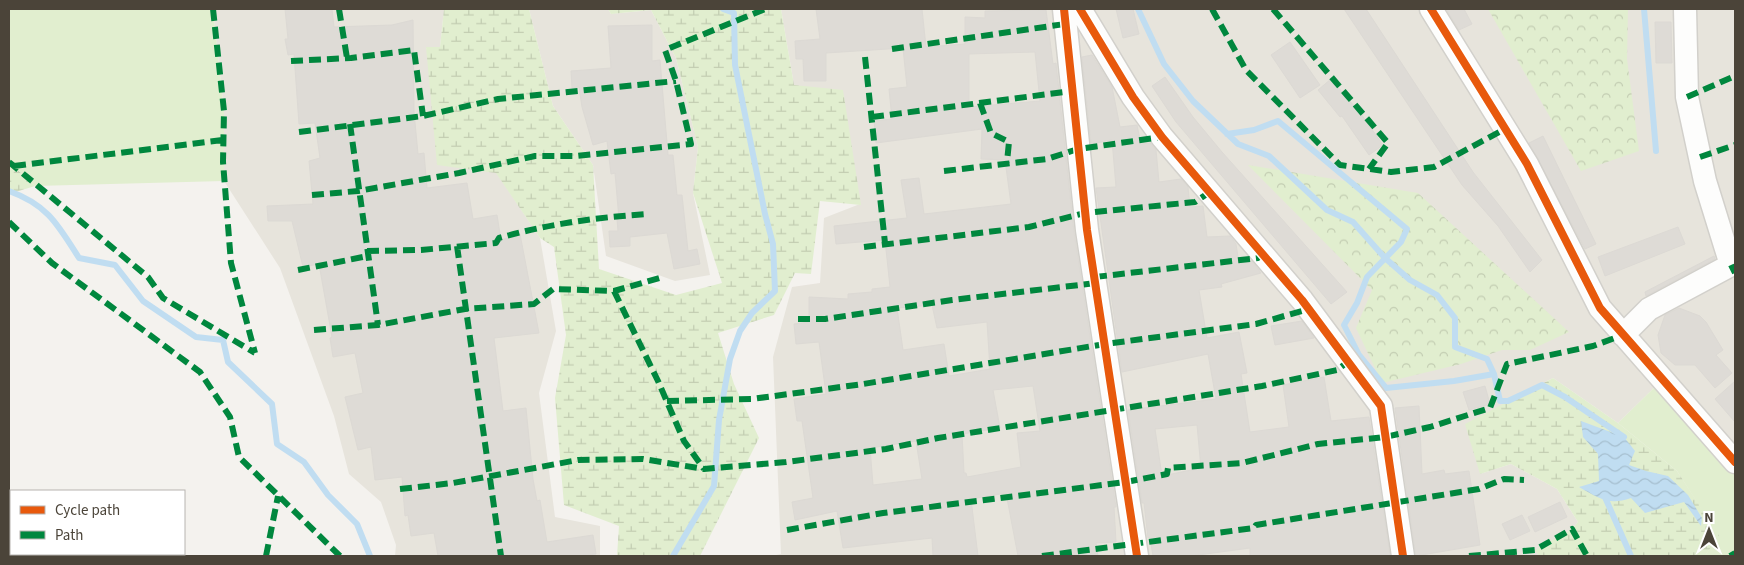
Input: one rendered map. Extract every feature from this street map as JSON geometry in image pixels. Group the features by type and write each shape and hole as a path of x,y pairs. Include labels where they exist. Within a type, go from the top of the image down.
{"street":[{"path":"1064,9 1087,230 1137,556"},
{"path":"1080,9 1133,97 1162,137 1302,300 1381,406 1403,556"},
{"path":"1431,9 1527,164 1600,308 1735,462"},
{"path":"1623,335 1649,309 1731,265 1705,180 1687,97 1685,9"}],"shaded area":[{"path":"213,9 444,9 440,47 426,48 496,172 540,238 556,331 539,393 555,517 600,526 600,556 395,556 396,545 381,502 349,474 334,416 280,268 224,181 224,111"},
{"path":"529,9 608,9 611,14 651,10 676,58 698,147 693,193 710,275 675,281 606,256 593,165 553,106"},
{"path":"781,9 1735,9 1735,462 1662,380 1618,423 1553,378 1508,401 1480,474 1511,464 1557,489 1578,522 1572,529 1536,550 1539,556 771,556 781,554 773,357 792,287 820,283 824,218 860,204 794,85"}],"green space":[{"path":"9,9 213,9 224,111 224,181 35,186 9,162"},
{"path":"444,9 529,9 553,106 593,165 599,269 676,295 722,283 693,193 698,147 676,58 651,10 611,14 608,9 781,9 794,85 843,90 861,205 820,201 811,274 795,273 774,315 718,333 734,384 759,438 700,556 617,556 619,526 564,505 555,398 566,335 554,247 540,238 496,173 437,165 426,47 440,47"},
{"path":"1488,9 1628,9 1627,59 1639,151 1581,171"},
{"path":"9,162 35,186 9,194"},
{"path":"1248,165 1418,193 1569,332 1530,350 1502,350 1461,364 1382,383 1356,328 1372,290"},
{"path":"1553,378 1618,423 1677,471 1719,535 1705,556 1539,556 1535,550 1572,529 1578,522 1557,489 1511,464 1480,474 1465,424"},
{"path":"1662,380 1735,462 1735,556 1705,556 1718,535 1677,471 1618,423"}],"water":[{"path":"1581,421 1624,437 1635,451 1629,465 1668,476 1688,495 1702,518 1701,526 1684,502 1645,513 1631,498 1616,501 1604,500 1579,487 1599,481 1598,454 1583,437"}],"building":[{"path":"285,9 332,9 334,27 392,25 413,20 414,112 418,154 424,153 427,188 467,183 473,219 497,215 501,240 520,234 539,333 494,338 503,411 526,408 533,479 537,501 540,500 547,542 593,535 596,554 579,556 438,556 434,533 411,536 408,515 405,516 402,477 375,480 371,447 358,450 345,397 363,393 355,353 333,357 330,338 332,337 319,264 303,267 292,221 268,221 267,206 313,204 309,161 320,158 315,123 299,124 294,54 288,55 285,39 288,39"},
{"path":"816,9 922,9 926,47 965,44 965,17 985,18 985,11 1046,10 1053,64 1056,63 1074,232 1116,507 1114,507 1116,542 1096,543 1098,556 1018,556 1006,493 971,499 978,556 933,556 932,538 843,548 837,511 795,520 792,502 813,498 802,421 797,421 794,399 826,394 819,342 796,344 794,324 809,322 809,297 848,299 848,294 872,292 872,289 890,287 885,240 836,244 834,226 907,218 901,180 919,178 924,214 1011,204 1005,160 981,159 982,129 876,143 874,121 892,119 889,89 907,87 903,48 826,53 826,81 804,81 803,59 796,59 795,41 820,39","holes":["1035,52 1040,101 969,107 969,54","932,305 937,328 987,322 990,369 949,376 944,344 903,350 897,308","1033,386 1040,431 1017,433 1021,467 967,477 966,473 964,473 962,434 1000,428 993,390","916,441 922,479 873,485 870,448"]},
{"path":"1116,9 1133,9 1139,34 1123,38"},
{"path":"1344,9 1366,9 1473,172 1542,260 1530,272 1498,226 1462,185"},
{"path":"1446,9 1464,9 1472,24 1459,30"},
{"path":"1655,22 1671,22 1672,63 1656,63"},
{"path":"652,25 652,61 660,60 668,155 673,155 677,195 682,195 688,251 697,249 700,264 674,269 667,233 630,237 630,246 610,247 609,231 618,231 617,219 619,219 615,173 611,174 607,141 593,145 582,107 579,87 572,88 571,71 611,68 608,26"},
{"path":"1290,42 1320,85 1300,98 1271,55"},
{"path":"1092,55 1112,87 1120,127 1137,125 1141,144 1150,143 1156,150 1159,182 1181,179 1188,187 1190,207 1203,206 1207,237 1230,236 1236,244 1239,263 1252,261 1261,273 1221,284 1222,287 1199,290 1207,338 1239,332 1247,373 1241,374 1250,432 1289,427 1283,385 1324,377 1331,421 1369,417 1390,556 1250,556 1250,548 1191,556 1153,556 1150,538 1148,538 1144,503 1142,503 1128,410 1216,399 1208,354 1122,372 1096,188 1116,187 1112,140 1091,144 1082,57","holes":["1197,425 1201,468 1162,476 1155,429"]},
{"path":"1165,77 1193,117 1222,152 1347,292 1331,304 1176,122 1152,86"},
{"path":"1331,79 1361,114 1383,145 1369,155 1342,116 1340,117 1318,90"},
{"path":"1543,136 1596,244 1585,249 1529,143"},
{"path":"1678,227 1685,244 1605,276 1598,257"},
{"path":"1714,256 1715,259 1646,296 1645,292"},
{"path":"1679,308 1700,316 1706,322 1723,350 1716,355 1732,373 1715,388 1695,365 1675,365 1661,353 1658,335 1665,315"},
{"path":"1302,321 1314,338 1275,345 1271,326"},
{"path":"1735,381 1735,422 1715,399"},
{"path":"1485,386 1490,404 1469,410 1463,392"},
{"path":"1419,406 1422,474 1444,470 1445,474 1469,471 1480,545 1416,556 1395,408"},
{"path":"1560,502 1567,517 1535,532 1528,517"},
{"path":"1522,515 1530,531 1510,540 1502,524"}],"waterway":[{"path":"673,556 714,486 719,420 730,359 740,331 752,313 775,291 773,244 765,214 735,65 734,13 723,9"},
{"path":"1138,9 1164,64 1193,101 1238,144 1269,156 1327,210 1353,222 1385,258 1410,280 1437,295 1455,318 1455,347 1487,359 1494,374 1500,401 1508,401 1542,385 1565,397 1624,437"},
{"path":"1644,9 1656,151"},
{"path":"1227,134 1254,130 1278,121 1407,229 1401,242 1367,277 1357,303 1344,325 1359,355 1386,388 1454,381 1494,374"},
{"path":"9,191 33,203 51,217 79,258 115,265 143,301 196,337 223,340 228,362 272,404 277,444 304,462 328,495 357,524 370,556"},
{"path":"1604,495 1631,556"}],"marked path":[{"path":"213,9 224,111 223,162 231,263 255,353"},
{"path":"339,9 347,58"},
{"path":"312,195 358,191 459,173 535,156 577,156 691,144 676,81 665,50 765,9"},
{"path":"1212,9 1246,70 1340,165 1391,172 1434,167 1505,129"},
{"path":"1273,9 1388,143 1369,169"},
{"path":"892,49 1065,24"},
{"path":"291,61 351,58 414,50 423,116"},
{"path":"865,57 885,243"},
{"path":"1687,97 1735,76"},
{"path":"299,132 423,116 498,99 676,81"},
{"path":"872,117 1072,91"},
{"path":"980,103 991,133 1009,142 1007,162"},
{"path":"350,124 378,325"},
{"path":"944,171 1047,159 1078,149 1162,137"},
{"path":"14,166 223,140"},
{"path":"1700,157 1735,145"},
{"path":"9,162 148,277 163,298 255,353"},
{"path":"864,247 1029,227 1085,213 1195,202 1210,192"},
{"path":"367,251 421,250 496,243 499,238 555,225 592,219 649,214"},
{"path":"9,222 52,263 200,372 230,417 239,457 340,556"},
{"path":"457,246 501,556"},
{"path":"1095,277 1258,258 1263,254"},
{"path":"298,270 368,256"},
{"path":"1731,265 1735,273"},
{"path":"314,330 378,325 465,309 534,304 553,289 614,291 663,277"},
{"path":"798,319 825,319 952,300 1096,283"},
{"path":"614,291 658,381 684,441 704,469"},
{"path":"667,401 752,399 863,384 1105,344 1256,324 1309,309"},
{"path":"787,530 883,513 1126,482 1167,474 1168,468 1242,463 1318,444 1385,437 1430,427 1490,408 1507,364 1593,346 1623,335"},
{"path":"400,489 453,483 578,460 643,459 704,469 786,462 886,449 938,438 1262,386 1337,370 1349,361"},
{"path":"1042,556 1254,528 1256,525 1479,489 1504,479 1524,480"},
{"path":"266,556 278,496"},
{"path":"1469,556 1535,550 1572,529 1587,556"},
{"path":"1730,556 1735,553"}],"cycle path":[{"path":"1064,9 1087,230 1137,556"},
{"path":"1080,9 1133,97 1162,137 1302,300 1381,406 1403,556"},
{"path":"1431,9 1527,164 1600,308 1735,462"}]}
